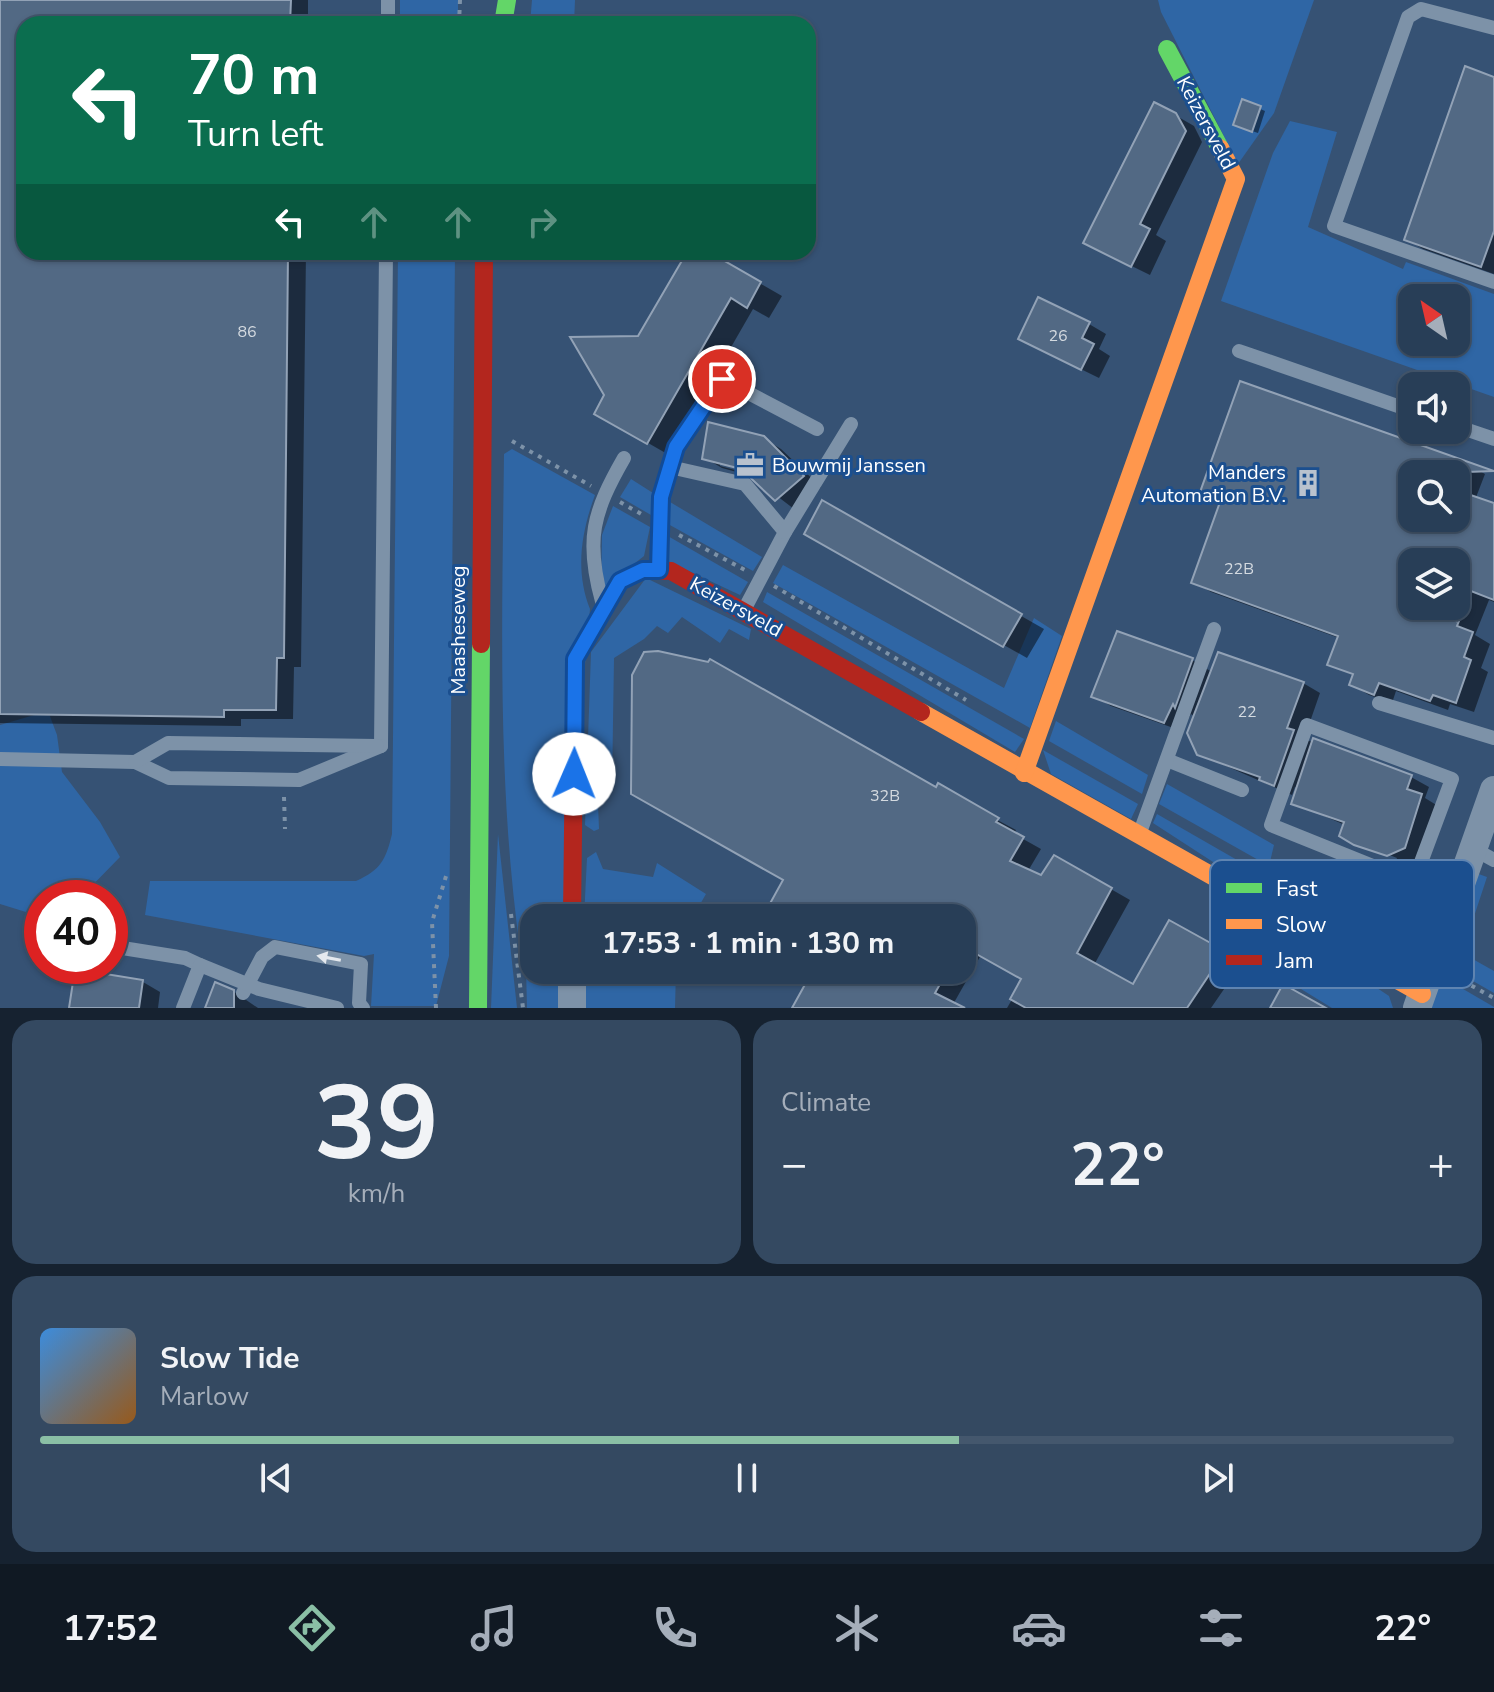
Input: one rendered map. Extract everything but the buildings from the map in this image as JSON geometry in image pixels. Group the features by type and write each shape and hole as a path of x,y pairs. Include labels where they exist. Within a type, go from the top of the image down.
{"street":[{"name":"Keizersveld","path":"1024,773 1236,179 1167,49"},
{"name":"Maasheseweg","path":"478,1008 484,260"},
{"path":"572,904 575,659 620,581 643,570 659,570"},
{"name":"Keizersveld","path":"659,570 671,571 744,610 1210,878"},
{"name":"Keizersveld","path":"1484,854 1494,790"},
{"path":"572,984 572,1008"},
{"name":"Keizersveld","path":"1397,988 1419,1001"}],"lane":[{"path":"1494,28 1421,9 1408,17 1334,226 1494,282"},
{"path":"381,746 386,260"},
{"path":"1239,351 1398,406"},
{"path":"659,570 661,497 676,447 722,379 817,429"},
{"path":"744,610 785,532 851,424"},
{"path":"1470,431 1494,439"},
{"path":"603,607 590,544 604,493 624,458"},
{"path":"670,467 745,484 785,532"},
{"path":"1138,836 1214,629"},
{"path":"1379,703 1494,738"},
{"path":"1360,860 1271,825 1307,725 1452,779 1422,860"},
{"path":"135,762 168,743 381,746"},
{"path":"0,759 135,762 169,778 299,780 381,746"},
{"path":"1167,760 1242,790"},
{"path":"246,989 262,957 275,947 361,964 359,1003 363,1008"},
{"path":"128,949 185,958 246,989 307,1005 337,1008"},
{"path":"183,1008 200,965"}],"path":[{"name":"Keizersveld","path":"500,435 760,578 971,702"},
{"path":"1474,987 1494,998"}],"shaded area":[{"path":"400,0 458,0 458,16 400,16"},
{"path":"532,0 575,0 574,16 531,16"},
{"path":"1158,0 1314,0 1274,113 1238,164 1161,12"},
{"path":"1290,121 1337,132 1308,227 1403,269 1406,262 1466,284 1398,284 1398,356 1470,356 1470,285 1494,294 1494,397 1470,389 1470,372 1423,372 1221,301 1273,153"},
{"path":"398,260 455,260 449,956 436,1006 371,1006 374,954 364,956 145,915 150,881 356,881 381,863 392,834"},
{"path":"512,449 595,495 582,552 582,580 590,609 563,904 520,904 520,948 513,893 505,768 502,643 504,454"},
{"path":"631,479 653,493 651,515 620,497"},
{"path":"670,502 762,557 753,571 668,524"},
{"path":"613,506 650,527 644,556 601,590 602,535"},
{"path":"666,535 748,582 740,595 663,559"},
{"path":"783,565 1004,688 1034,618 1062,636 1030,728 773,583"},
{"path":"646,578 751,629 749,640 729,629 720,643 682,617 668,633 657,626 644,639 614,658 612,786 597,779 599,829 594,831 585,825 591,652"},
{"path":"767,592 1024,739 1015,752 763,602"},
{"path":"48,711 57,735 62,772 100,822 120,857 98,880 24,880 24,911 0,904 0,725"},
{"path":"1056,721 1148,775 1142,794 1049,741"},
{"path":"1043,750 1138,804 1131,819 1051,774"},
{"path":"1167,784 1274,845 1270,860 1258,860 1159,804"},
{"path":"1157,814 1237,860 1210,860 1153,823"},
{"path":"498,834 517,1008 491,1008"},
{"path":"596,852 603,869 653,877 657,863 706,894 700,904 585,904 587,858"},
{"path":"1476,873 1487,877 1474,917"},
{"path":"1474,960 1494,971 1494,993 1474,982"},
{"path":"526,984 561,984 561,1008 527,1008"},
{"path":"582,984 676,984 675,1008 581,1008"},
{"path":"1299,988 1377,988 1389,996 1393,1008 1332,1008"},
{"path":"1435,988 1461,988 1494,1007 1494,1008 1428,1008"}],"traffic: fast":[{"path":"504,16 507,0"},
{"path":"1167,49 1220,148"},
{"path":"478,1008 481,644"}],"traffic: slow":[{"path":"1024,773 1236,179 1220,148"},
{"path":"921,712 1210,875"},
{"path":"1411,988 1422,994"}],"traffic: jam":[{"path":"481,644 484,260"},
{"path":"572,904 575,659 620,581 643,570 671,571 921,712"}],"place":[{"name":"Bouwmij Janssen","path":"750,465"},
{"name":"Manders Automation B.V.","path":"1308,483"}],"route":[{"path":"574,774 575,659 620,581 643,570 659,570 661,497 676,447 722,379"}]}
